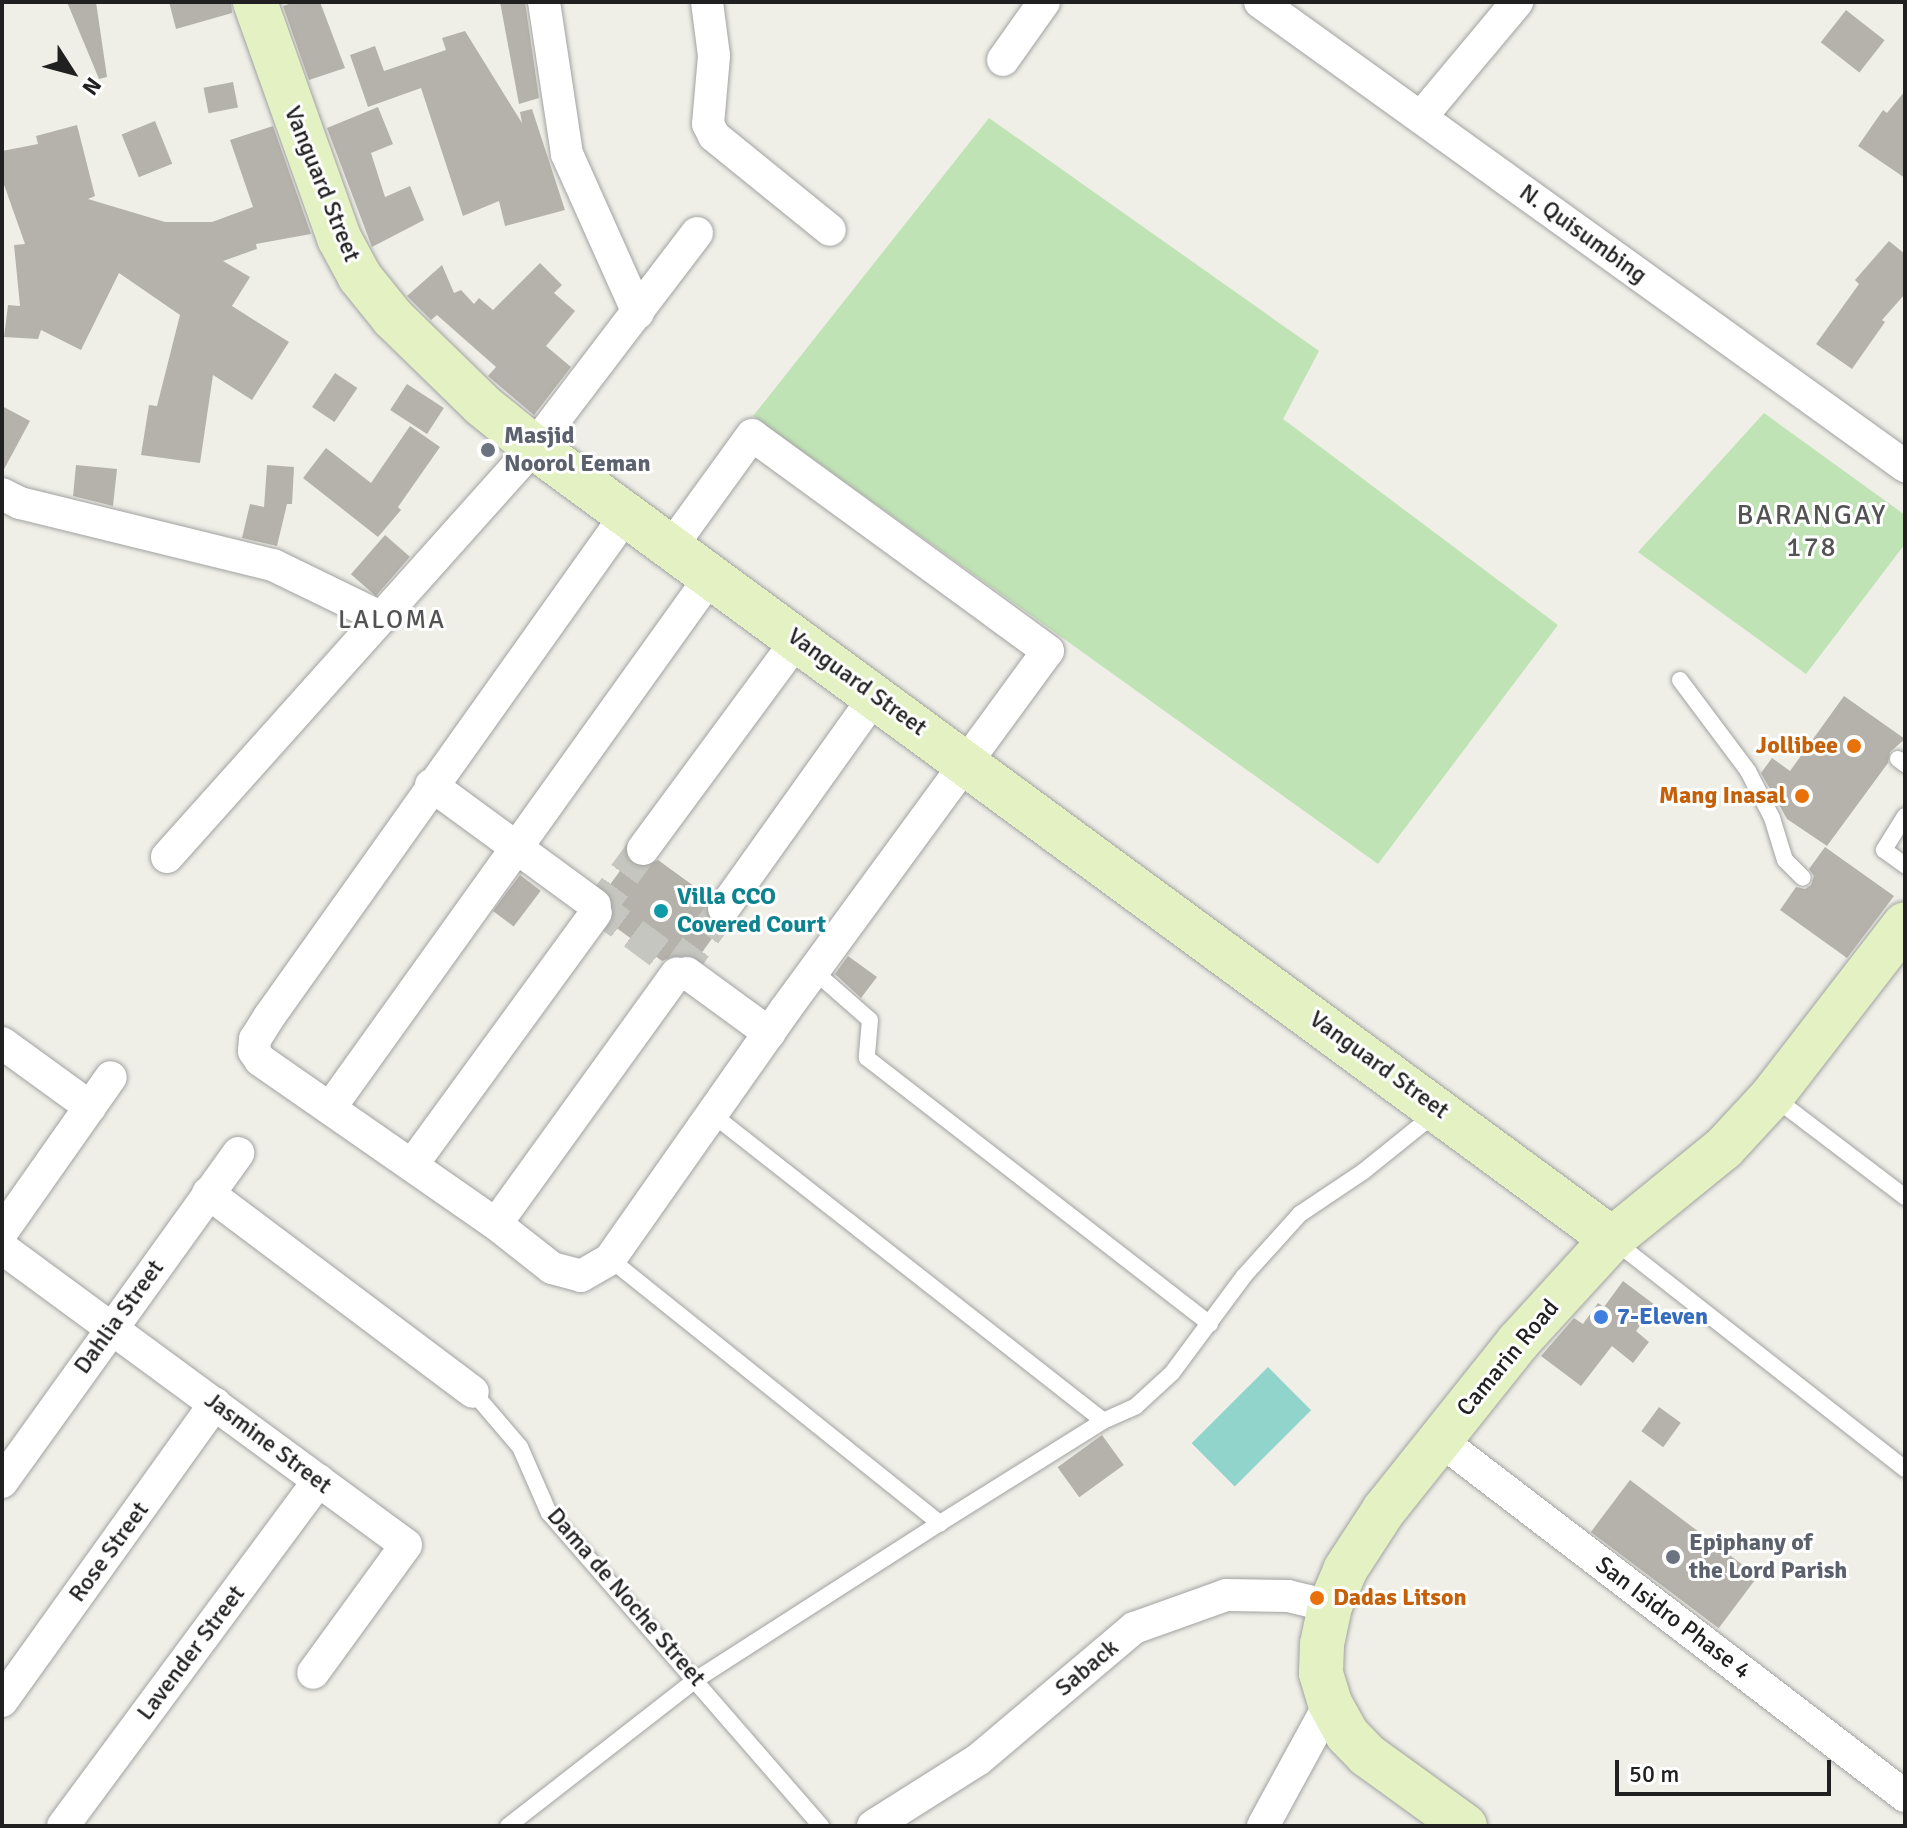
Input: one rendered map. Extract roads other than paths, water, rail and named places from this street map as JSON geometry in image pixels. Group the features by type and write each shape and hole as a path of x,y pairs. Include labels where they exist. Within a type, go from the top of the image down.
{"street":[{"name":"Vanguard Street","path":"255,2 339,238 360,277 393,318 433,358 534,447 1612,1239"},
{"path":"544,2 567,154 638,313"},
{"path":"707,2 714,56 708,124 714,136 830,230"},
{"path":"1003,60 1044,2"},
{"name":"N. Quisumbing","path":"1260,2 1905,466"},
{"path":"1421,117 1517,2"},
{"path":"167,857 534,447 697,233"},
{"path":"626,515 431,785 255,1039 254,1051 260,1060 496,1224 552,1268 581,1276 610,1259 769,1033 1047,653 1046,647 752,435 671,547"},
{"path":"2,494 20,503 273,565 382,618"},
{"path":"330,1108 711,576"},
{"path":"643,849 798,639"},
{"path":"724,908 875,696"},
{"path":"412,1165 595,909 431,785"},
{"name":"Camarin Road","path":"1465,1826 1367,1755 1347,1734 1330,1703 1321,1673 1322,1644 1330,1606 1345,1570 1363,1539 1518,1342 1612,1239 1724,1148 1772,1096 1890,936"},
{"path":"496,1224 682,973 769,1033"},
{"path":"2,1043 90,1107"},
{"path":"2,1232 111,1077"},
{"name":"Dahlia Street","path":"2,1482 238,1153"},
{"name":"Dama de Noche Street","path":"208,1193 473,1392"},
{"name":"Jasmine Street","path":"2,1248 406,1545 313,1673"},
{"name":"Rose Street","path":"2,1701 215,1403"},
{"name":"San Isidro Phase 4","path":"1440,1440 1905,1796"},
{"name":"Lavender Street","path":"63,1826 319,1480"},
{"name":"Saback","path":"873,1826 979,1759 1134,1628 1226,1595 1288,1596 1330,1606"},
{"path":"1263,1826 1330,1703"}],"lane":[{"path":"1680,680 1748,771 1772,818 1785,860 1803,878"},
{"path":"1905,816 1884,847 1905,865"},
{"path":"814,971 870,1020 867,1058 1210,1324"},
{"path":"1772,1096 1905,1197"},
{"path":"508,1826 697,1679 1103,1421 1136,1406 1172,1373 1244,1276 1300,1214 1364,1171 1440,1110"},
{"path":"712,1114 1103,1421"},
{"path":"1612,1239 1905,1469"},
{"path":"610,1259 940,1523"},
{"name":"Dama de Noche Street","path":"473,1392 520,1447 549,1513 697,1679 821,1826"}],"tunnel":[{"path":"596,913 643,849"},
{"path":"595,905 687,973"},
{"path":"677,973 724,908"}],"place":[{"name":"Masjid Noorol Eeman","path":"488,450"},
{"name":"Jollibee","path":"1854,746"},
{"name":"Mang Inasal","path":"1802,796"},
{"name":"Villa CCO Covered Court","path":"661,911"},
{"name":"7-Eleven","path":"1601,1317"},
{"name":"Epiphany of the Lord Parish","path":"1673,1557"},
{"name":"Dadas Litson","path":"1317,1598"}],"district":[{"name":"BARANGAY 178","path":"1812,531"},
{"name":"LALOMA","path":"392,621"}]}
